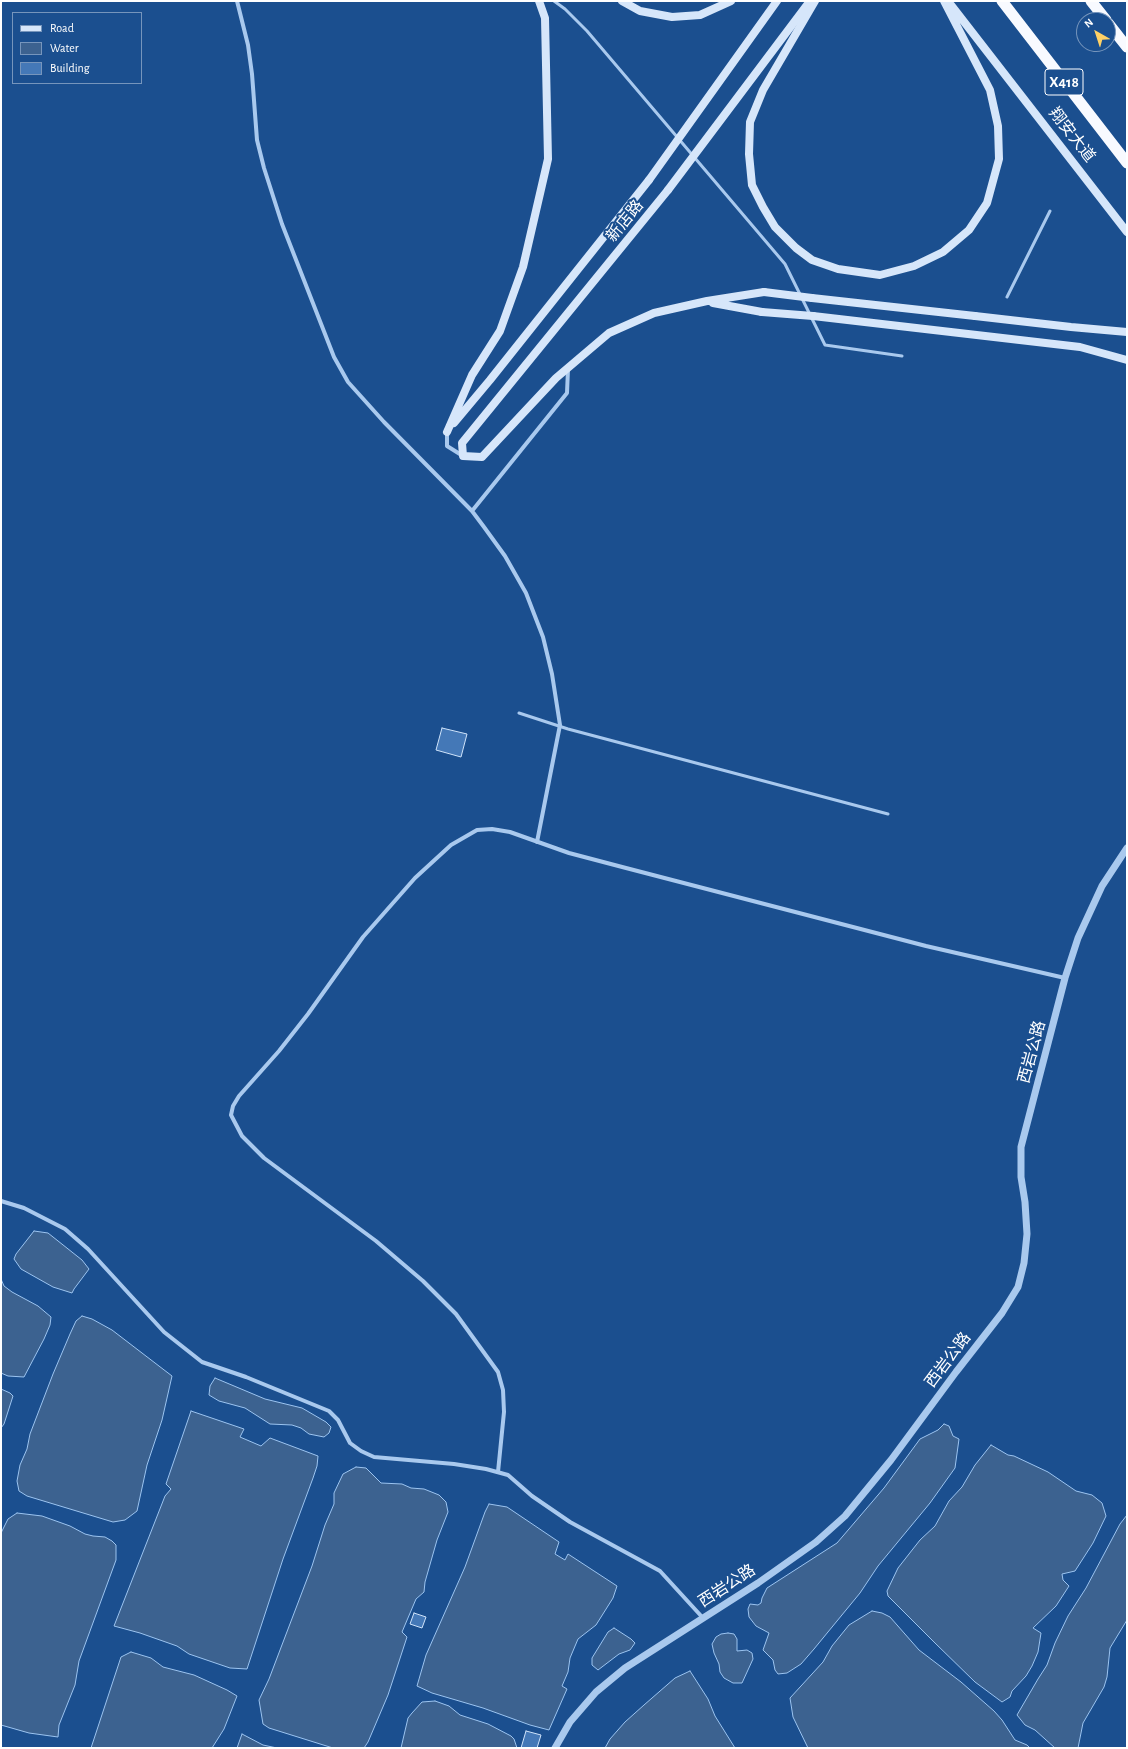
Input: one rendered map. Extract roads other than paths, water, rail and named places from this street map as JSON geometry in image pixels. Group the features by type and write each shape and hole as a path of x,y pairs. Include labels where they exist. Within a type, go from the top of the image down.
{"highway":[{"name":"翔安大道","path":"1002,1 1127,163"},
{"path":"1091,1 1100,12"},
{"path":"1116,33 1127,47"}],"main road":[{"path":"539,1 545,18"},
{"path":"447,432 472,375 500,331 523,267 548,160 544,1"},
{"path":"622,1 640,11 672,17 700,15 731,1"},
{"name":"新店路","path":"447,432 648,180 777,1"},
{"name":"新店路","path":"463,456 462,443 668,190 810,1"},
{"path":"815,1 763,90 750,122 749,154 752,185 763,208 775,227 796,248 812,260 838,269 880,275 914,266 943,252 969,230 987,203 999,159 998,126 990,90 944,1"},
{"name":"翔安大道","path":"948,1 1127,232"},
{"path":"463,456 482,457 556,378 609,333 654,314 707,301 764,292 1127,332"},
{"path":"707,301 762,312 813,316 1080,347 1127,360"}],"street":[{"path":"236,1 248,45 252,74 257,140 264,168 282,224 334,357 348,382 384,422 472,511 505,556 526,593 543,637 552,674 560,726 536,842"},
{"path":"472,511 567,393 568,367"},
{"path":"447,432 447,446 463,456"},
{"path":"498,1472 504,1412 504,1390 498,1372 456,1314 423,1281 376,1241 264,1158 242,1136 231,1115 239,1096 279,1051 308,1014 362,937 416,878 451,845 477,830 492,829 510,832 569,853 626,868 926,946 1065,978"},
{"name":"西岩公路","path":"555,1748 570,1722 596,1692 625,1668 758,1583 816,1542 845,1516 892,1460 956,1372 1002,1313 1018,1287 1024,1263 1027,1234 1021,1177 1021,1147 1065,978 1078,938 1102,886 1127,848"},
{"path":"1,1201 24,1208 65,1229 88,1249 164,1332 202,1362 246,1377 329,1411 338,1420 350,1443 361,1451 374,1456 454,1464 508,1475 532,1496 570,1522 660,1571 703,1618"}],"lane":[{"path":"554,1 565,9 588,31 785,264 825,346 902,356"},
{"path":"1007,297 1050,211"},
{"path":"519,713 576,731 888,814"}],"water":[{"path":"34,1231 48,1233 82,1260 89,1269 72,1293 53,1287 21,1269 14,1259 16,1254"},
{"path":"1,1279 4,1286 38,1306 51,1317 50,1325 44,1339 24,1377 8,1376 1,1373"},
{"path":"82,1316 92,1319 112,1330 172,1376 162,1420 147,1465 137,1511 125,1520 113,1522 27,1496 19,1491 17,1481 20,1465 27,1449 30,1434 70,1334 76,1321"},
{"path":"215,1378 265,1399 302,1408 326,1422 331,1427 329,1433 324,1437 309,1434 301,1428 292,1425 270,1424 245,1408 219,1401 209,1395 210,1386"},
{"path":"1,1389 13,1396 4,1424 1,1428"},
{"path":"191,1411 244,1429 240,1437 261,1446 270,1438 318,1456 317,1466 313,1478 283,1559 247,1669 230,1668 189,1654 177,1646 114,1626 165,1496 171,1489 166,1484"},
{"path":"944,1424 949,1426 953,1436 959,1439 955,1468 930,1503 878,1566 860,1593 814,1649 801,1664 787,1673 778,1674 775,1670 773,1660 763,1650 769,1633 756,1626 749,1617 748,1609 750,1604 758,1605 761,1603 767,1588 837,1543 884,1488 920,1439 938,1430"},
{"path":"991,1445 1008,1455 1014,1456 1048,1472 1076,1491 1092,1495 1102,1503 1106,1516 1093,1543 1075,1571 1062,1574 1063,1580 1069,1586 1056,1606 1033,1628 1041,1633 1038,1652 1032,1666 1026,1676 1012,1691 1010,1697 1002,1702 975,1682 888,1596 887,1591 898,1568 920,1540 935,1526 949,1501 962,1487 975,1465"},
{"path":"356,1467 366,1468 381,1483 402,1484 411,1488 424,1489 439,1495 446,1502 448,1512 437,1540 425,1582 424,1592 416,1599 402,1632 407,1637 388,1695 368,1742 364,1748 333,1748 269,1728 263,1724 259,1700 269,1679 312,1566 325,1525 334,1504 334,1493 343,1474"},
{"path":"489,1504 507,1507 559,1542 555,1554 565,1560 568,1554 617,1586 613,1598 596,1625 578,1639 570,1658 568,1672 562,1686 567,1689 549,1730 432,1693 417,1686 426,1655 465,1567"},
{"path":"17,1513 42,1516 70,1526 85,1534 105,1537 116,1545 116,1560 79,1661 75,1685 59,1725 58,1737 29,1733 1,1725 1,1533 8,1519"},
{"path":"1127,1515 1127,1620 1110,1648 1107,1677 1104,1687 1083,1723 1078,1748 1055,1748 1035,1730 1025,1725 1017,1715 1047,1665 1055,1643 1068,1616 1086,1588 1120,1524"},
{"path":"872,1611 882,1613 890,1617 919,1650 961,1682 994,1711 1002,1720 1015,1740 1027,1745 1030,1748 808,1748 793,1717 790,1698 823,1662 832,1646 849,1625"},
{"path":"614,1628 635,1643 630,1650 619,1654 598,1670 592,1665 592,1658 608,1632"},
{"path":"721,1634 734,1634 737,1639 737,1651 747,1650 752,1653 753,1659 742,1683 733,1683 724,1678 720,1672 719,1664 714,1653 712,1644 716,1637"},
{"path":"131,1652 151,1658 163,1667 194,1675 237,1696 224,1729 212,1748 91,1748 121,1657"},
{"path":"690,1671 708,1699 715,1716 735,1748 605,1748 610,1739 625,1722 675,1678"},
{"path":"435,1701 449,1706 460,1715 488,1724 511,1736 514,1739 517,1748 401,1748 408,1718 422,1702"},
{"path":"242,1734 263,1745 277,1748 237,1748"}]}
